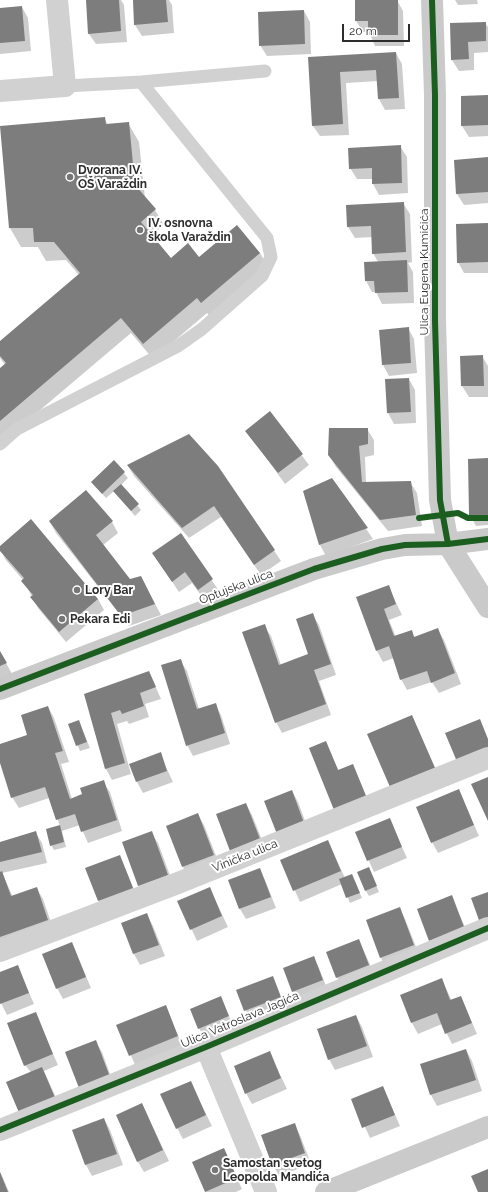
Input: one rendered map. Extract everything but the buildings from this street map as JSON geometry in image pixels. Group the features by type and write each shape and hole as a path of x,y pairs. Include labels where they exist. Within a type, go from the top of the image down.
{"street":[{"path":"0,91 65,86 57,0"},
{"name":"Ulica Eugena Kumičića","path":"432,0 435,96 436,344 440,500 448,544"},
{"name":"Optujska ulica","path":"0,689 314,569 382,549 405,545 448,544 488,539"},
{"path":"448,544 488,607"},
{"name":"Vinička ulica","path":"0,951 178,883 488,758"},
{"name":"Ulica Vatroslava Jagića","path":"0,1130 206,1047 488,928"},
{"name":"Ulica Vatroslava Jagića","path":"206,1047 266,1192"},
{"path":"326,1192 488,1127"}],"lane":[{"path":"65,86 140,82 265,71"},
{"path":"0,444 17,429 178,346 202,329 262,276 271,257 267,238 140,82"}],"cycle path":[{"path":"432,0 435,95 435,321 440,500 448,544"},
{"path":"419,518 458,513 468,518 488,518"},
{"path":"0,689 314,569 382,549 405,545 448,544 488,539"},
{"path":"0,1130 206,1047 488,928"}],"place":[{"name":"Dvorana IV. OŠ Varaždin","path":"70,177"},
{"name":"IV. osnovna škola Varaždin","path":"140,230"},
{"name":"Lory Bar","path":"77,590"},
{"name":"Pekara Edi","path":"62,619"},
{"name":"Samostan svetog Leopolda Mandića","path":"215,1170"}]}
